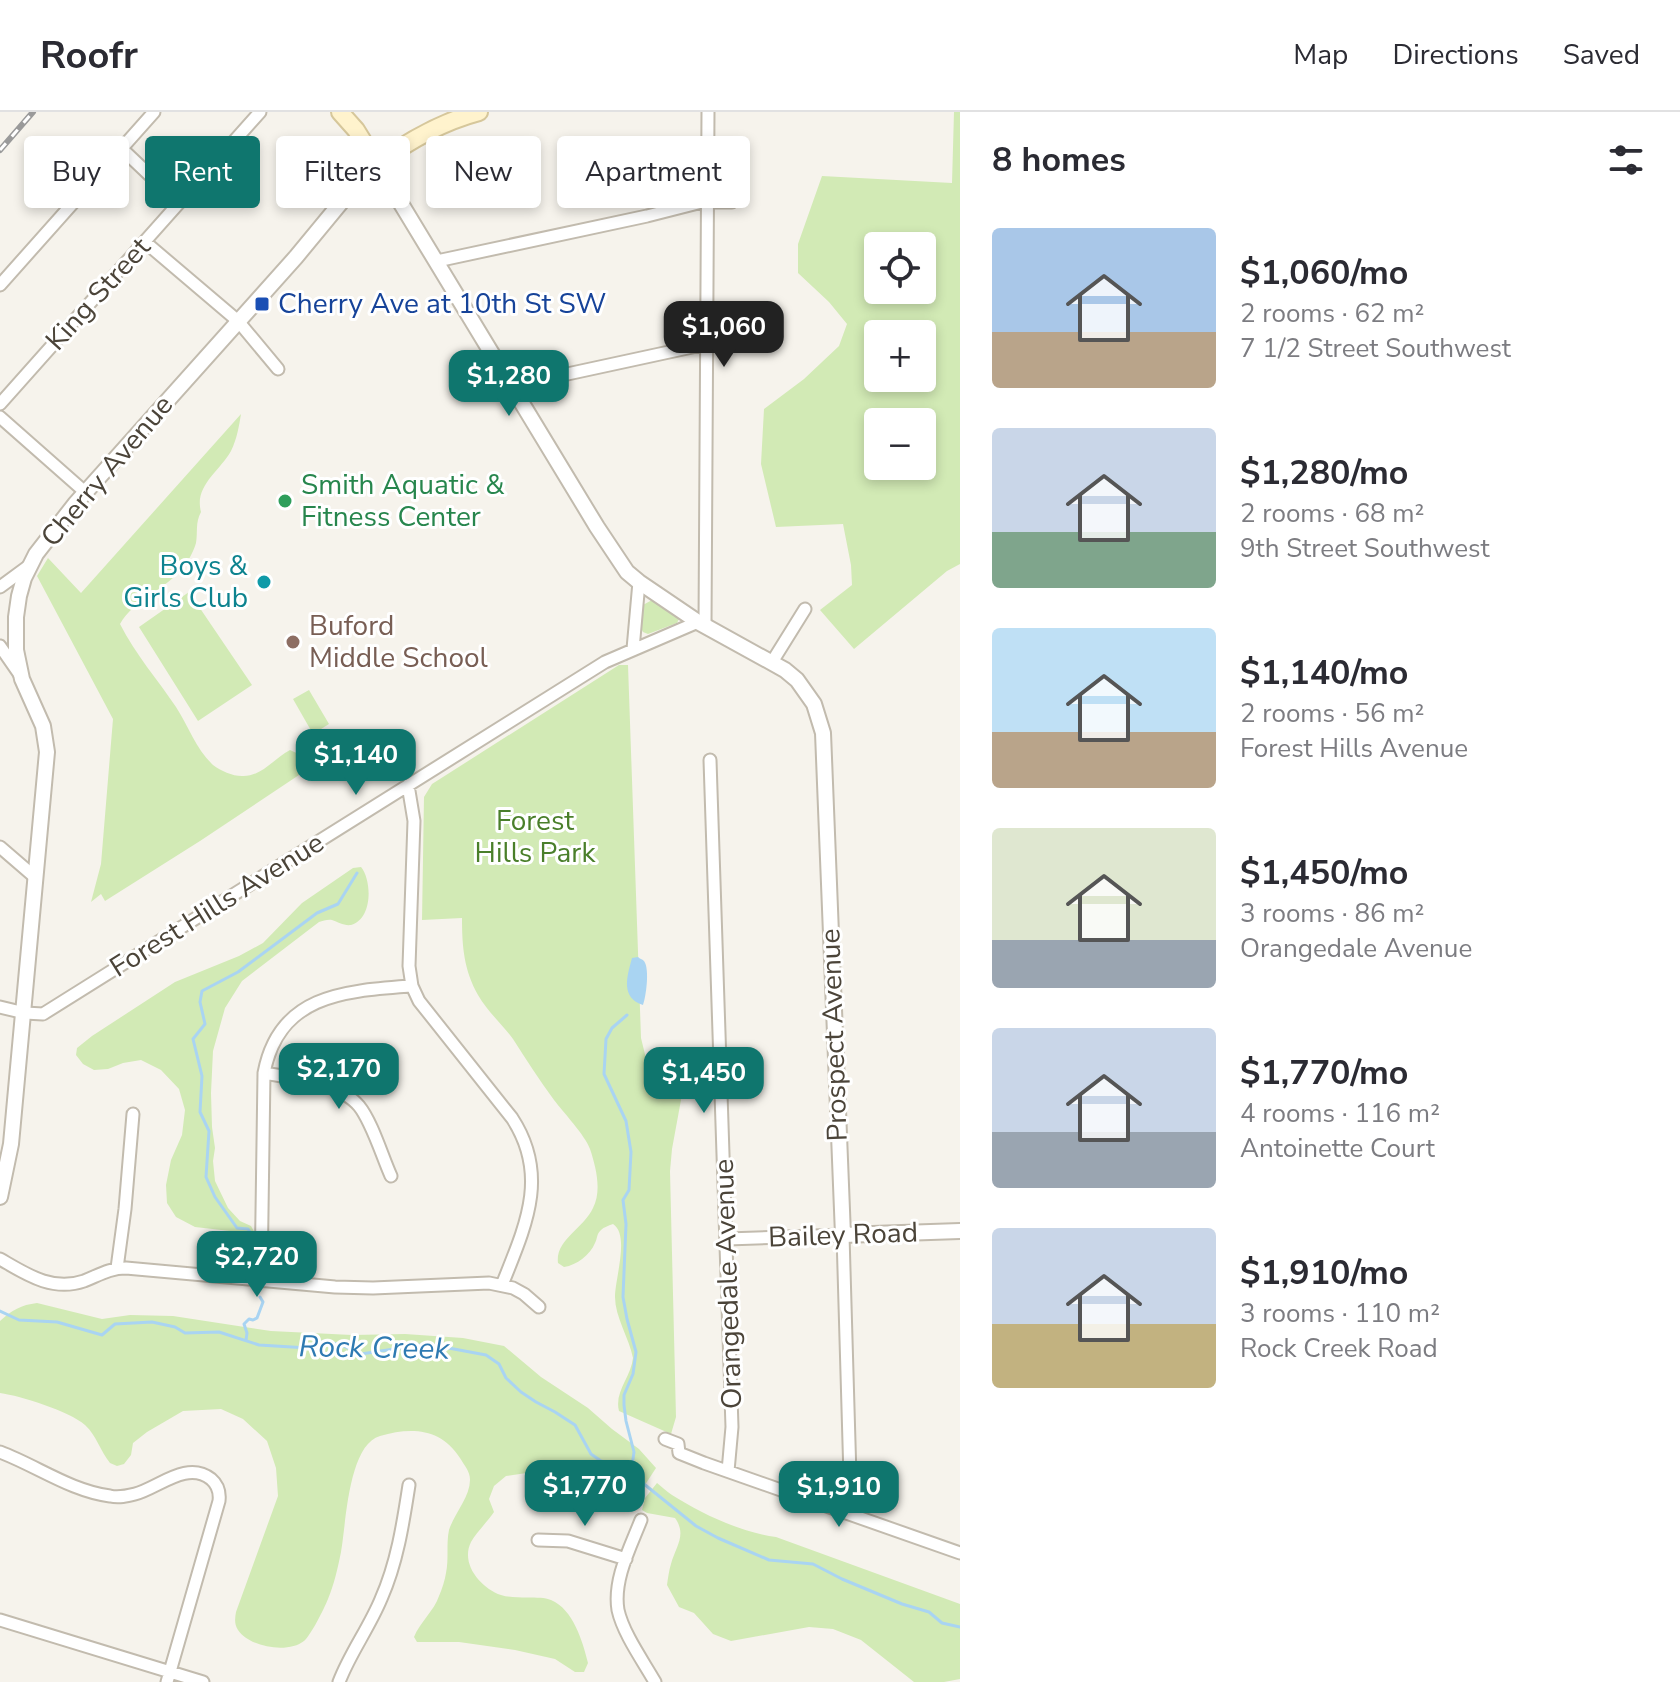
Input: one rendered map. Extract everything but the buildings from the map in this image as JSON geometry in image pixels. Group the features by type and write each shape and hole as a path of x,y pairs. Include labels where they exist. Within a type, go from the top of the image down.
{"main road":[{"path":"340,112 360,136"},
{"name":"Cherry Avenue","path":"410,143 432,129 479,112"}],"street":[{"path":"129,139 154,112"},
{"name":"King Street","path":"239,136 260,112"},
{"path":"708,112 708,136"},
{"path":"129,156 145,171"},
{"path":"0,285 68,208"},
{"name":"King Street","path":"0,404 175,208"},
{"name":"Cherry Avenue","path":"0,1197 11,1144 25,1013 47,752 43,726 22,679 16,650 19,596 30,564 50,534 336,208"},
{"name":"Prospect Avenue","path":"404,208 627,572 701,624 785,670 806,691 819,718 823,733 843,1235 850,1477 846,1513"},
{"path":"437,261 680,208"},
{"path":"701,624 707,208"},
{"path":"145,242 238,321 278,369"},
{"path":"512,386 706,344"},
{"path":"0,417 85,492"},
{"path":"0,587 30,564"},
{"path":"633,649 639,582"},
{"path":"772,662 805,609"},
{"name":"Forest Hills Avenue","path":"25,1013 43,1014 605,662 701,624"},
{"path":"0,646 22,679"},
{"name":"Orangedale Avenue","path":"710,760 732,1427 728,1471"},
{"path":"408,785 414,821 409,966 412,986 419,1001 512,1118 530,1155 533,1170 532,1196 502,1285"},
{"path":"0,847 36,878"},
{"path":"261,1281 264,1073 277,1036 294,1017 322,999 412,986"},
{"path":"0,1007 25,1013"},
{"path":"264,1073 319,1084 350,1097 364,1112 391,1176"},
{"path":"117,1268 133,1114"},
{"name":"Bailey Road","path":"727,1239 960,1231"},
{"path":"0,1259 38,1280 62,1284 83,1281 117,1268 335,1287 489,1283 524,1294 539,1307"},
{"path":"665,1439 678,1444 679,1453 960,1553"},
{"path":"0,1452 85,1490 116,1497 136,1494 180,1475 202,1474 215,1482 220,1494 219,1501 168,1677"},
{"path":"339,1682 381,1600 390,1575 409,1485"},
{"path":"641,1520 619,1581 618,1607 625,1628 655,1682"},
{"path":"538,1540 568,1541 626,1559"},
{"path":"0,1620 168,1677 203,1682"}],"green space":[{"path":"954,112 960,112 960,564 947,571 854,649 820,610 852,585 843,524 776,527 761,464 764,409 804,379 839,346 847,324 798,273 798,244 822,176 952,183"},
{"path":"241,414 231,451 201,494 196,543 190,558 170,581 134,608 120,624 213,765 238,776 249,775 262,770 290,750 309,759 311,764 200,841 105,901 101,894 91,902 101,864 113,719 37,576 48,558 81,593"},
{"path":"189,592 252,685 198,721 139,627"},
{"path":"652,600 679,619 677,623 648,634 640,626 643,605"},
{"name":"Forest Hills Park","path":"619,665 628,665 641,1038 651,1079 658,1071 667,1069 679,1082 681,1100 670,1171 676,1417 671,1434 619,1411 619,1397 633,1358 615,1297 621,1247 618,1230 613,1224 602,1229 590,1252 578,1262 564,1267 558,1263 558,1255 565,1241 589,1215 596,1201 597,1179 590,1149 513,1039 478,995 465,958 462,918 422,920 424,797 432,784"},
{"path":"309,690 329,724 313,734 293,699"},
{"path":"361,867 367,881 368,899 367,907 358,921 351,925 330,920 319,922 242,981 225,1008 213,1051 213,1161 215,1181 228,1208 240,1221 251,1226 256,1235 257,1240 242,1250 230,1231 195,1227 176,1217 167,1203 166,1185 171,1160 182,1135 185,1110 179,1089 161,1070 141,1060 94,1070 83,1064 76,1055 77,1048 175,982 263,943 302,903 353,868"},
{"path":"37,1303 102,1319 130,1315 173,1316 271,1331 405,1334 463,1338 504,1346 541,1377 588,1408 639,1449 656,1468 641,1491 595,1497 540,1471 506,1476 494,1486 489,1499 494,1512 468,1550 474,1574 494,1592 551,1600 559,1604 571,1618 583,1646 588,1663 584,1672 575,1672 555,1659 515,1650 459,1642 417,1642 414,1637 437,1601 443,1584 449,1530 470,1480 452,1448 435,1435 424,1432 403,1431 380,1436 369,1442 361,1454 350,1487 334,1582 324,1609 307,1638 297,1645 279,1648 259,1644 243,1636 236,1626 236,1612 278,1496 276,1468 267,1441 243,1419 221,1409 183,1411 133,1443 131,1455 124,1464 117,1466 110,1463 93,1434 78,1420 44,1405 0,1393 0,1321 17,1309"},
{"path":"657,1483 670,1494 722,1521 776,1537 960,1604 960,1679 914,1682 861,1640 833,1629 809,1627 731,1641 713,1634 694,1613 679,1607 667,1585 680,1530 675,1518 642,1510 645,1498"}],"water":[{"path":"638,957 644,961 647,970 643,1005 631,997 627,986 632,958"}],"waterway":[{"path":"252,1261 254,1238 248,1229 237,1228 215,1197 206,1177 209,1131 200,1112 202,1076 193,1039 205,1024 200,1002 202,991 238,972 317,913 338,904 357,873"},
{"path":"627,1015 612,1028 606,1039 604,1074 626,1121 631,1152 629,1190 623,1200 626,1224 623,1297 636,1352 633,1374 624,1395 626,1421 634,1452 632,1466"},
{"path":"246,1340 244,1324 249,1319 257,1318 263,1302 260,1297"},
{"name":"Rock Creek","path":"0,1311 19,1320 57,1322 102,1335 115,1324 152,1322 175,1327 185,1333 219,1332 259,1345 308,1348 324,1341 361,1354 427,1344 486,1355 499,1364 506,1378 521,1392 575,1425 591,1454 601,1461 632,1468 641,1475 644,1484 696,1526 769,1560 813,1564 902,1604 929,1612 942,1623 960,1627"}],"railway":[{"path":"0,150 33,112"}],"place":[{"name":"Cherry Ave at 10th St SW","path":"262,304"},
{"name":"Smith Aquatic & Fitness Center","path":"285,501"},
{"name":"Boys & Girls Club","path":"264,582"},
{"name":"Buford Middle School","path":"293,642"}]}
